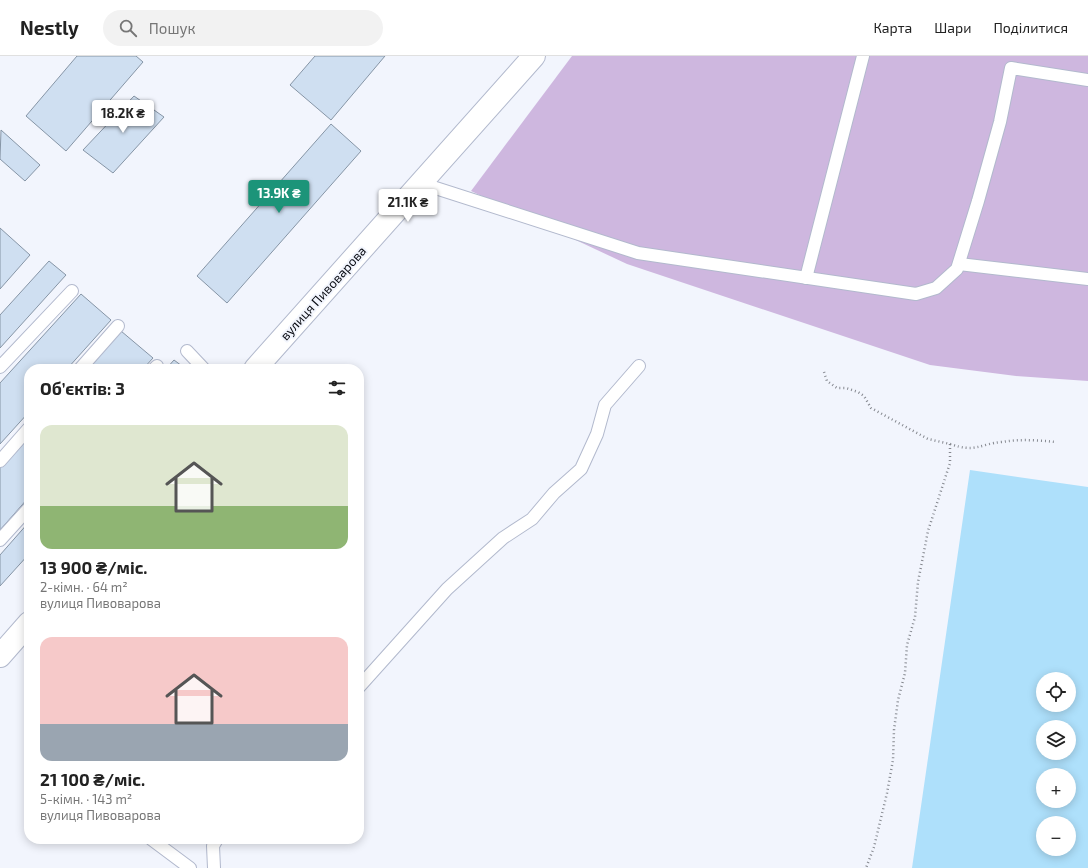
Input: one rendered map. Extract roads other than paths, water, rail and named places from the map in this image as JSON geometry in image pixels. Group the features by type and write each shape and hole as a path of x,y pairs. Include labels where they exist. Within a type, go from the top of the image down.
{"street":[{"name":"вулиця Пивоварова","path":"259,364 534,56"},
{"path":"0,656 24,629"}],"lane":[{"path":"806,278 863,56"},
{"path":"420,183 638,253 916,294 936,288 958,269 1000,122 1011,68 1088,80"},
{"path":"959,264 1088,280"},
{"path":"0,367 72,291"},
{"path":"84,364 118,326"},
{"path":"186,351 199,364"},
{"path":"364,681 447,589 503,538 532,519 554,493 581,469 597,434 605,405 639,366"},
{"path":"0,461 24,434"},
{"path":"0,540 24,514"},
{"path":"158,844 190,868"},
{"path":"214,844 214,868"}],"water":[{"path":"970,470 1088,487 1088,868 912,868"}]}
